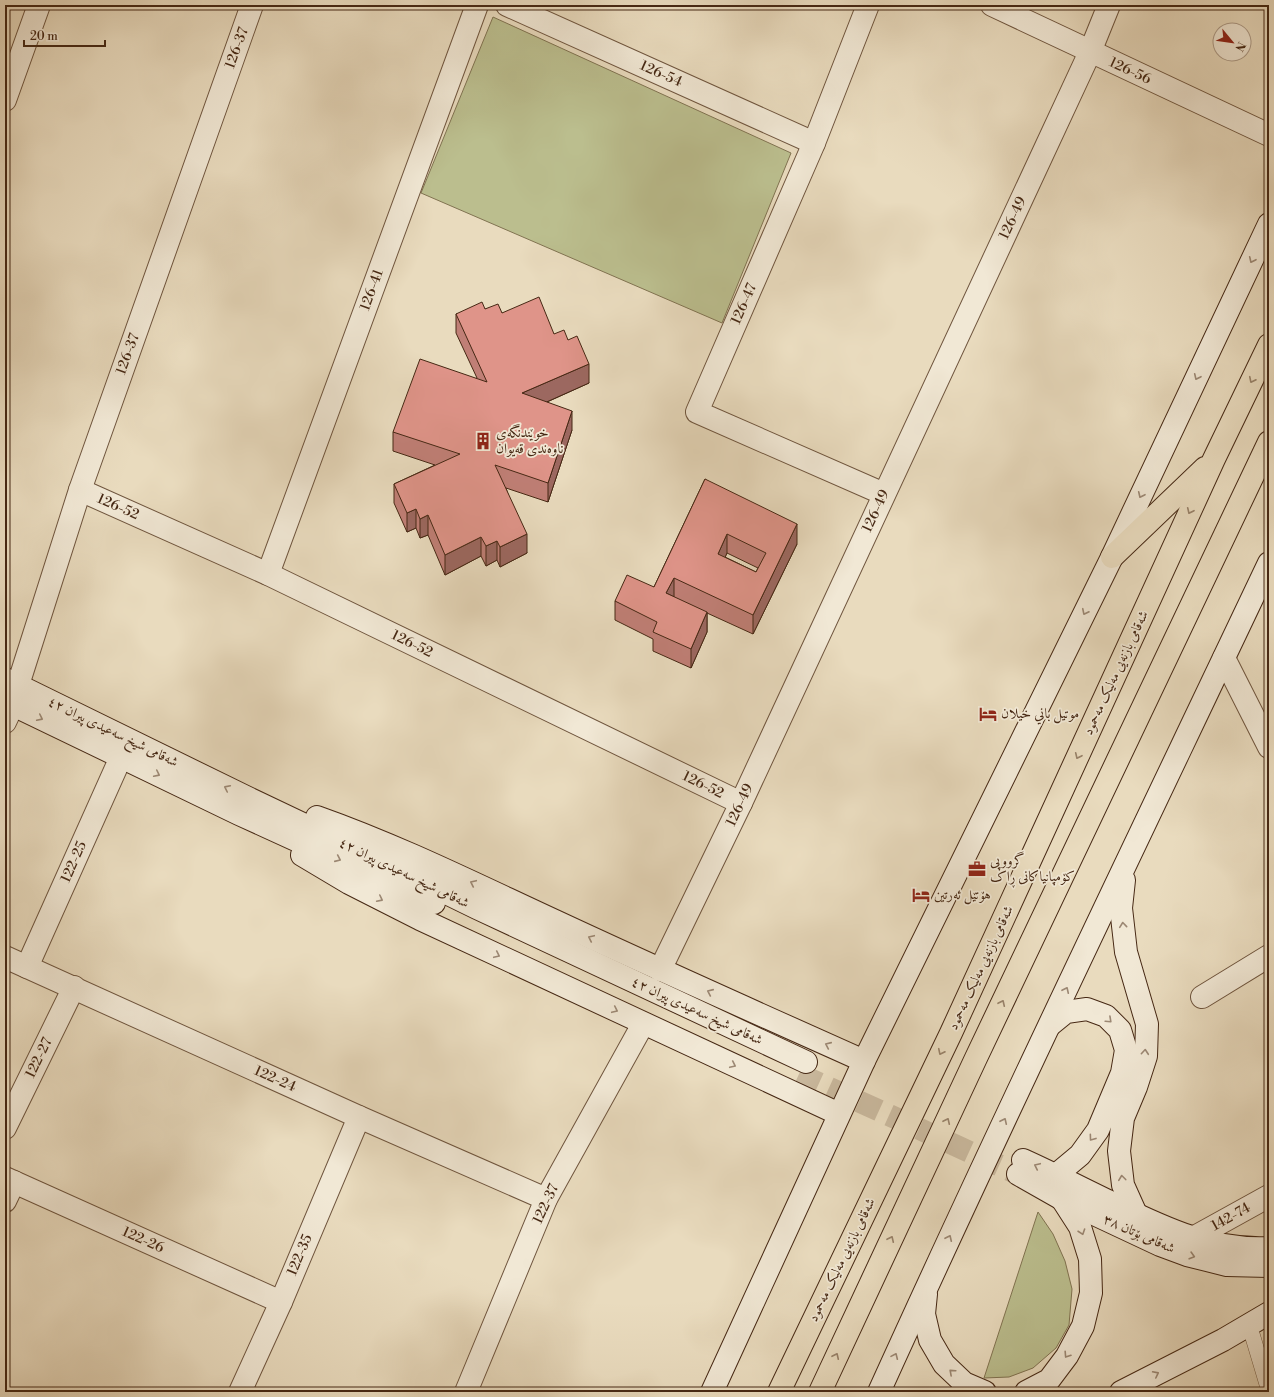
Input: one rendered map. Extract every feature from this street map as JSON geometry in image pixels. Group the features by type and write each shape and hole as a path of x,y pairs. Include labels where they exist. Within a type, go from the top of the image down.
{"highway":[{"name":"شەقامی بازنەیی مەلیک مەحمود","path":"779,1392 951,1033 1214,458 1269,345"},
{"path":"820,1392 973,1065 1269,442"},
{"path":"1112,557 1214,458"}],"street":[{"path":"6,94 38,5"},
{"name":"126-37","path":"9,699 80,490 252,5"},
{"name":"126-41","path":"268,574 477,5"},
{"name":"126-54","path":"508,5 814,143"},
{"name":"126-47","path":"868,5 814,143 697,412 884,494"},
{"name":"126-56","path":"992,5 1269,135"},
{"name":"126-49","path":"660,970 741,803 1090,52 1109,5"},
{"path":"712,1392 864,1061 1112,557 1269,224"},
{"name":"126-52","path":"80,490 268,574 741,803"},
{"path":"879,1392 1050,1025 1269,563"},
{"path":"1224,658 1269,747"},
{"name":"شەقامی شیخ سەعیدی پیران ٤٢","path":"9,699 121,757 242,806"},
{"name":"شەقامی شیخ سەعیدی پیران ٤٢","path":"9,699 242,806 382,879 803,1068"},
{"name":"122-25","path":"27,967 121,757"},
{"path":"242,806 308,814 357,831 406,852 660,970 864,1061"},
{"path":"242,806 312,862 349,883 420,919 839,1114"},
{"path":"1126,865 1121,908 1126,952 1147,1024 1146,1056 1136,1087 1123,1118 1119,1151 1123,1185 1136,1214"},
{"path":"1202,997 1269,956"},
{"name":"122-24","path":"5,957 359,1117 546,1199"},
{"name":"122-27","path":"5,1128 74,987"},
{"path":"1050,1025 1066,1012 1086,1009 1106,1016 1120,1030 1126,1050 1122,1072 1098,1130 1080,1155 1056,1175"},
{"name":"122-37","path":"466,1392 546,1199 643,1024"},
{"name":"122-35","path":"240,1392 281,1302 359,1117"},
{"name":"شەقامی بۆتان ٣٨","path":"1269,1248 1230,1247 1192,1238 1167,1229 1056,1175 1020,1167 1062,1198 1160,1245 1187,1255 1227,1265 1269,1266"},
{"name":"122-26","path":"8,1187 281,1302"},
{"name":"142-74","path":"1192,1238 1269,1196"},
{"path":"1026,1392 1049,1380 1067,1356 1083,1326 1091,1293 1090,1259 1080,1227 1062,1198"},
{"path":"927,1287 924,1314 930,1340 944,1364 964,1383 985,1392"},
{"path":"1121,1392 1223,1340 1269,1312"}],"lane":[{"path":"1250,1324 1269,1391"}],"green space":[{"path":"493,17 791,153 722,323 421,193"},
{"path":"1038,1212 1053,1234 1065,1261 1072,1289 1069,1325 1056,1348 1033,1368 1009,1377 984,1378"}],"building":[{"name":"خوێندنگەی ناوەندی قەیوان","path":"539,297 554,334 564,330 568,340 577,336 589,364 522,393 572,411 548,483 495,465 527,534 500,547 497,541 486,546 481,537 445,555 428,515 420,519 416,509 407,513 394,484 460,454 393,432 420,359 487,382 456,314 482,302 485,309 498,304 502,313"},
{"path":"705,479 797,524 753,615 674,578 666,593 707,612 691,649 653,632 657,622 615,601 627,575 654,587","holes":["727,534 766,553 756,572 718,554"]}],"tunnel":[{"path":"799,1074 1018,1174"}],"place":[{"name":"خوێندنگەی ناوەندی قەیوان","path":"483,441"},
{"name":"موتيل باني خيلان","path":"988,714"},
{"name":"گرووپی کۆمپانیاکانی ڕاک","path":"977,869"},
{"name":"هۆتێل ئەرتین","path":"921,895"}]}
